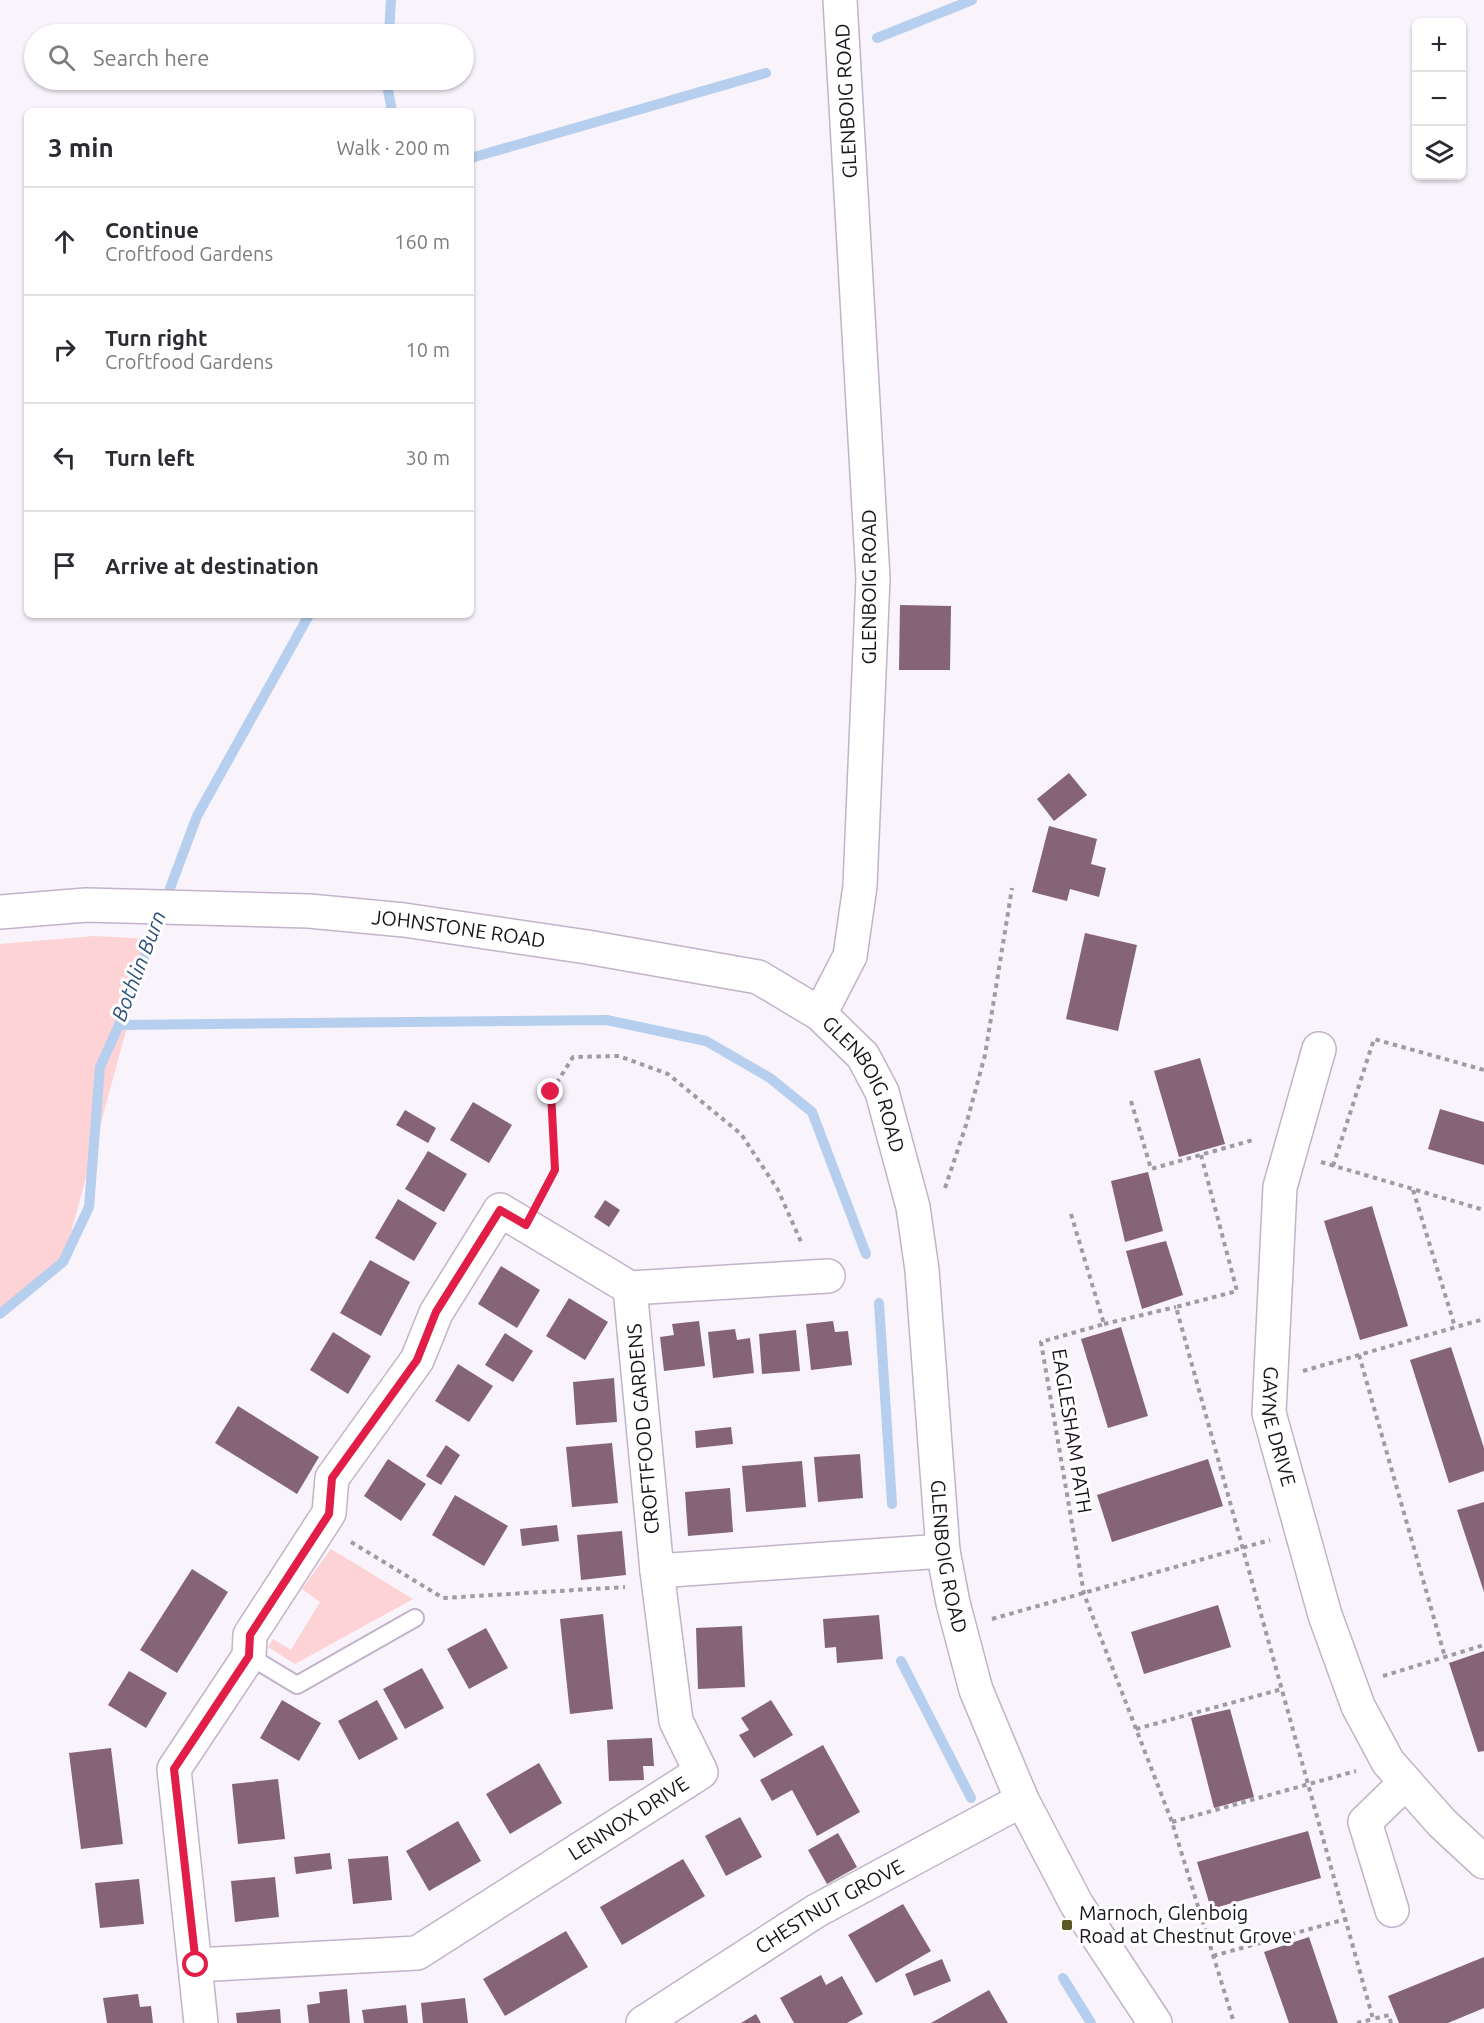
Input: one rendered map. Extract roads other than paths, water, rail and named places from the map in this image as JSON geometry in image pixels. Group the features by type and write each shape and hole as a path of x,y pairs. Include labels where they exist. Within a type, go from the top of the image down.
{"street":[{"name":"GLENBOIG ROAD","path":"840,0 873,578 860,886 850,956 820,1014 863,1056 882,1092 913,1207 922,1270 942,1551 976,1690 1022,1800 1077,1905 1155,2023"},
{"name":"JOHNSTONE ROAD","path":"0,912 86,906 309,911 368,917 598,948 758,976 820,1014"},
{"name":"GAYNE DRIVE","path":"1319,1049 1280,1187 1269,1413 1325,1615 1358,1706 1397,1772 1442,1823 1484,1862"},
{"path":"201,2023 174,1769 249,1656 250,1635 329,1514 332,1478 417,1360 436,1312 500,1210 630,1288 817,1277"},
{"name":"CROFTFOOD GARDENS","path":"630,1288 657,1578"},
{"path":"657,1578 942,1551"},
{"name":"LENNOX DRIVE","path":"196,1965 417,1953 701,1772 676,1721 657,1578"},
{"path":"1392,1910 1365,1821 1397,1772"},
{"name":"CHESTNUT GROVE","path":"643,2023 816,1911 1022,1800"}],"lane":[{"path":"249,1656 297,1685 415,1618"}],"waterway":[{"name":"Bothlin Burn","path":"390,24 391,0"},
{"path":"877,38 972,0"},
{"path":"474,157 766,73"},
{"name":"Bothlin Burn","path":"388,90 391,108"},
{"name":"Bothlin Burn","path":"0,1314 63,1262 89,1207 100,1067 119,1025 197,816 307,618"},
{"path":"119,1025 607,1020 706,1041 770,1078 812,1112 866,1254"},
{"path":"879,1303 892,1504"},
{"path":"901,1661 971,1798"},
{"path":"1063,1978 1091,2023"}],"place":[{"name":"Marnoch, Glenboig Road at Chestnut Grove","path":"1067,1925"}]}
